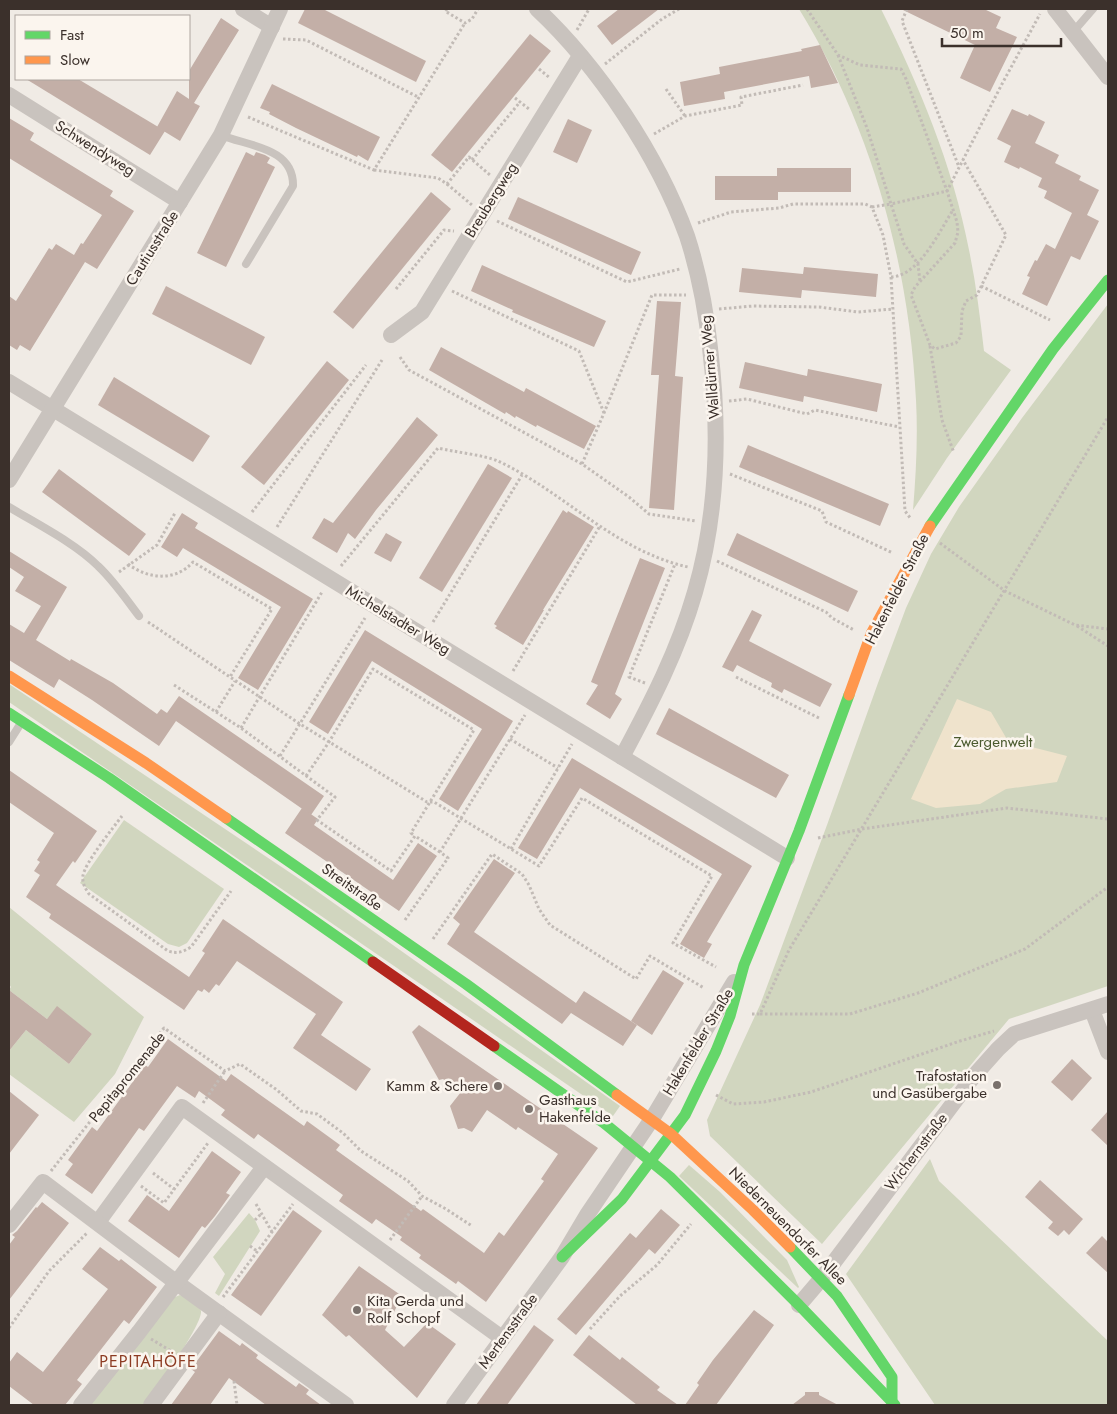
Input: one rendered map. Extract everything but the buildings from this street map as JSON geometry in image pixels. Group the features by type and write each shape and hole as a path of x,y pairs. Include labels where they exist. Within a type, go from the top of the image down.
{"main road":[{"name":"Hakenfelder Straße","path":"651,1160 685,1115 716,1052 730,1016 744,965 802,821 871,634 926,532 1053,348 1108,280"},
{"name":"Streitstraße","path":"9,676 146,764 395,935 671,1134"},
{"path":"9,713 117,783 596,1117 651,1160"},
{"name":"Niederneuendorfer Allee","path":"671,1134 753,1210 822,1278 837,1296 892,1377 894,1404"},
{"name":"Niederneuendorfer Allee","path":"651,1160 799,1305 894,1404"},
{"name":"Mertensstraße","path":"562,1257 622,1199 651,1160"}],"street":[{"path":"243,9 272,27"},
{"name":"Cautiusstraße","path":"9,480 221,135 280,9"},
{"name":"Walldürner Weg","path":"537,9 550,21 611,95 663,180 679,216 695,264 706,311 716,413 716,450 710,522 696,590 687,620 665,675 622,757"},
{"path":"1055,9 1106,71"},
{"name":"Breubergweg","path":"391,335 422,312 580,56"},
{"name":"Schwendyweg","path":"9,95 180,202"},
{"name":"Michelstadter Weg","path":"9,382 787,858"},
{"name":"Hakenfelder Straße","path":"634,1146 744,965"},
{"name":"Wichernstraße","path":"799,1305 822,1278 973,1077 998,1048 1014,1034 1108,1004"},
{"path":"1092,1010 1108,1052"},
{"path":"98,1222 182,1107 502,1338"},
{"name":"Mertensstraße","path":"454,1405 562,1257 587,1215 634,1146"},
{"path":"81,1405 264,1167"},
{"path":"9,1225 43,1182 346,1405"},
{"path":"151,1405 185,1359 216,1311"}],"lane":[{"path":"1073,32 1093,9"},
{"path":"221,135 271,151 282,159 293,177 293,186 246,264"},
{"path":"9,507 78,550 98,565 139,616"},
{"path":"9,742 22,721"}],"path":[{"path":"447,9 445,12 465,22"},
{"path":"374,170 465,22 472,19 478,9"},
{"path":"574,34 589,9"},
{"path":"602,67 662,19 679,9"},
{"path":"806,9 838,55 867,128 904,244 918,264 920,282"},
{"path":"907,9 902,21 960,167"},
{"path":"692,225 731,212 780,208 792,204 865,204 872,207 947,191 1043,9"},
{"path":"284,39 306,40 418,97"},
{"path":"838,55 860,65 901,69 953,209 958,232 955,243 915,287 911,295 930,345 942,420 954,453"},
{"path":"539,69 551,79"},
{"path":"649,137 685,116 742,105 741,97 803,85"},
{"path":"666,89 685,116"},
{"path":"515,98 532,111"},
{"path":"472,160 520,102"},
{"path":"248,117 374,170 438,178 473,206"},
{"path":"447,184 469,158 491,176"},
{"path":"930,345 936,349 956,343 961,336 962,311 966,302 977,295 1006,236 963,160"},
{"path":"872,207 882,235 891,277 905,511 911,519"},
{"path":"891,277 899,277 918,264 953,209"},
{"path":"491,218 627,282 683,268"},
{"path":"396,289 444,230 457,231"},
{"path":"981,286 1050,320"},
{"path":"447,289 580,351 604,413"},
{"path":"582,464 652,295 689,295"},
{"path":"713,310 753,306 818,307 858,312 893,309"},
{"path":"400,357 409,370 582,464 629,497 649,514 697,521"},
{"path":"277,527 382,360"},
{"path":"252,512 366,364"},
{"path":"723,402 747,400 807,414 815,410 899,427"},
{"path":"760,1014 789,950 1108,417"},
{"path":"340,566 438,448 496,460 633,547 688,568"},
{"path":"723,472 822,511 826,522 893,553"},
{"path":"433,622 522,475"},
{"path":"110,578 157,545 175,514"},
{"path":"513,671 600,526"},
{"path":"934,539 1005,591 1075,625 1108,646"},
{"path":"712,559 826,612 832,618 859,633"},
{"path":"128,564 137,571 159,576 181,573 192,562 272,609 230,677"},
{"path":"648,685 629,678 675,564"},
{"path":"241,728 322,592"},
{"path":"139,616 300,724 427,802 434,802 539,866 582,798 712,876 673,943 716,967"},
{"path":"280,756 365,618"},
{"path":"1075,625 1108,629"},
{"path":"306,776 374,669 474,730 411,833 448,858 395,935"},
{"path":"736,677 826,722"},
{"path":"216,712 236,681"},
{"path":"174,685 241,728 335,796 318,820 391,870 416,836"},
{"path":"440,852 525,715"},
{"path":"510,739 558,768"},
{"path":"510,849 572,744"},
{"path":"818,838 862,829 1007,808 1108,819"},
{"path":"122,816 87,865 82,875 84,886 89,894 168,951 174,953 185,952 192,947 231,891"},
{"path":"422,954 492,854 522,874 529,885 538,909 550,925 636,979 650,956 704,988"},
{"path":"752,1014 850,1014 918,993 1026,949 1108,887"},
{"name":"Pepitapromenade","path":"43,1182 164,1028 224,1071"},
{"path":"716,1095 733,1104 764,1102 810,1092 998,1030 1014,1034"},
{"path":"194,1116 224,1071 240,1064 277,1090 301,1111 317,1114 343,1133 361,1152 408,1180 422,1196 472,1226"},
{"path":"130,1178 164,1203 216,1132"},
{"path":"160,1179 174,1189"},
{"path":"216,1311 300,1193"},
{"path":"244,1194 253,1200 272,1232"},
{"path":"383,1251 422,1196"},
{"path":"255,1220 261,1214"},
{"path":"590,1329 620,1296 657,1264 690,1224"},
{"path":"9,1328 49,1271 84,1237"},
{"path":"250,1246 257,1251"},
{"path":"139,1332 185,1359"},
{"path":"234,1382 237,1405"}],"green space":[{"path":"799,9 881,9 909,67 933,126 954,188 978,300 984,351 1011,370 947,458 913,510 917,428 916,400 905,298 895,247 882,197 866,148 847,100"},
{"name":"Zwergenwelt","path":"1108,304 1108,986 1009,1019 822,1244 710,1136 707,1120 760,1005 906,608 931,554 959,507 1022,418"},
{"path":"9,684 304,882 620,1106 613,1116 9,702"},
{"path":"124,820 224,889 187,943 179,947 168,944 80,883"},
{"path":"9,907 144,1017 115,1074 74,1122 9,1074 9,1051 26,1030 69,1064 92,1034 57,1007 47,1019 9,990 11,987 9,984"},
{"path":"930,1159 939,1181 1108,1341 1108,1405 935,1405 846,1274"},
{"path":"689,1165 720,1192 787,1260 798,1288 679,1176"},
{"path":"249,1213 260,1231 219,1296 215,1293 225,1274 213,1257"},
{"path":"180,1295 192,1301 200,1308 200,1318 187,1343 146,1405 85,1405 175,1297"}],"sand":[{"path":"957,699 991,712 1008,741 1067,756 1057,782 1006,789 980,804 936,808 911,799"}],"traffic: fast":[{"path":"930,526 1053,349 1108,280"},
{"path":"562,1257 622,1199 685,1115 716,1051 730,1016 744,965 799,831 849,695"},
{"path":"9,713 109,778 373,962"},
{"path":"226,818 466,984 617,1095"},
{"path":"494,1046 604,1123 670,1177 799,1305 895,1405"},
{"path":"790,1247 837,1296 892,1377 892,1402"}],"traffic: slow":[{"path":"849,695 871,634 930,526"},
{"path":"9,676 146,763 226,818"},
{"path":"617,1095 671,1134 790,1247"}],"traffic: jam":[{"path":"373,962 494,1046"}],"place":[{"name":"Trafostation und Gasübergabe","path":"997,1085"},
{"name":"Kamm & Schere","path":"498,1086"},
{"name":"Gasthaus Hakenfelde","path":"529,1109"},
{"name":"Kita Gerda und Rolf Schopf","path":"357,1310"}],"district":[{"name":"PEPITAHÖFE","path":"148,1361"}]}
